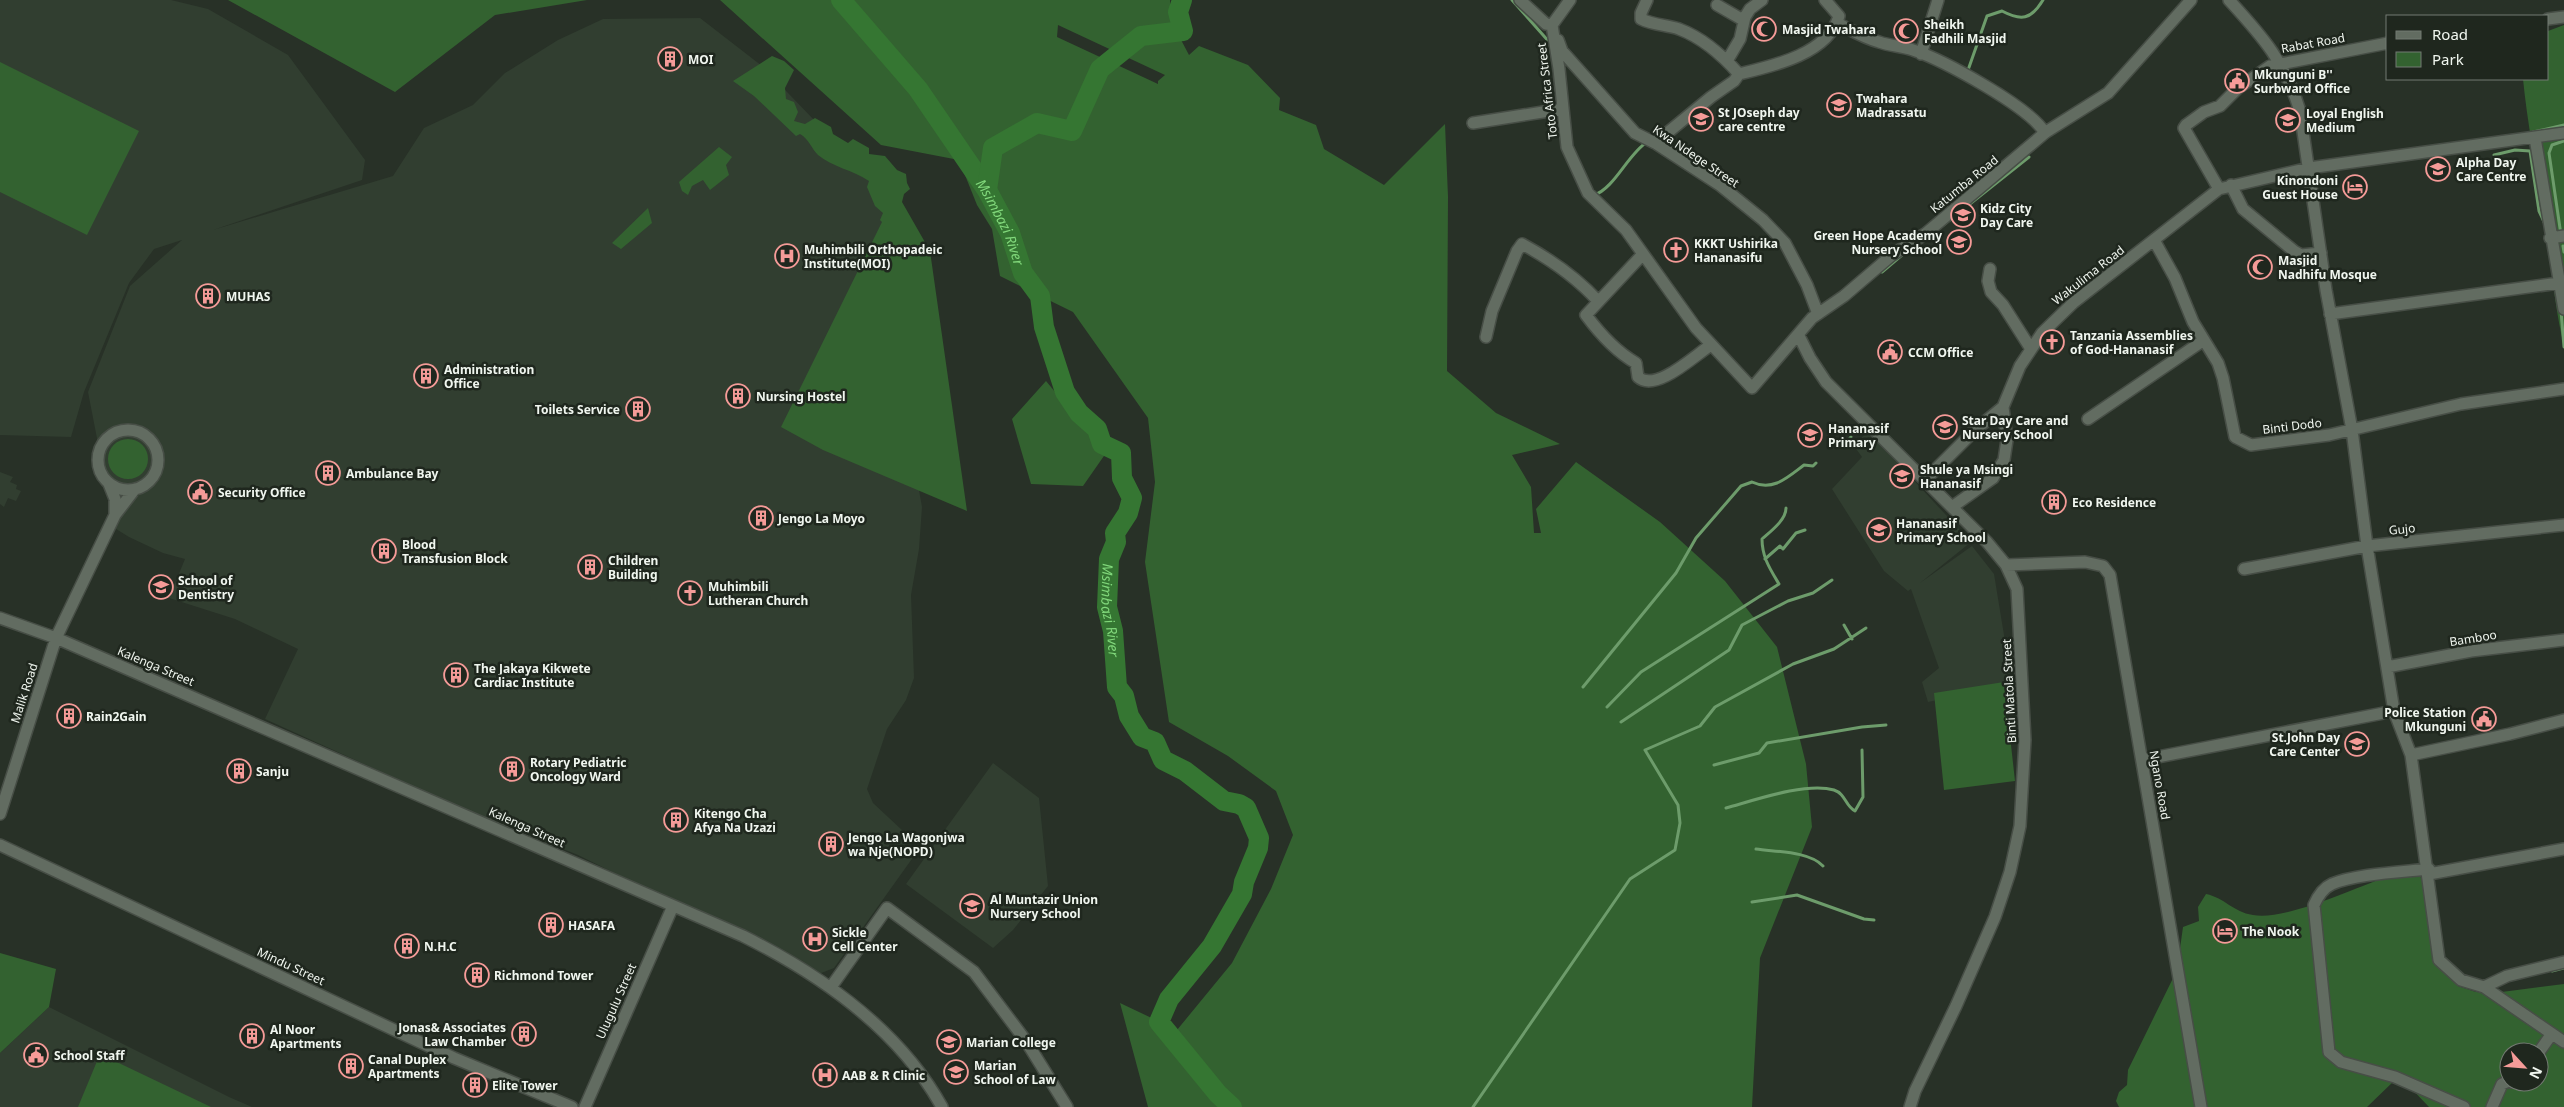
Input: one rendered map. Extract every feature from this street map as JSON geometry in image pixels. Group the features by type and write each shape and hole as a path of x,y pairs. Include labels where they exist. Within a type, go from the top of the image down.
{"street":[{"path":"1520,0 1546,24 1552,24 1570,0"},
{"path":"1647,0 1640,13 1641,19 1679,29 1699,39 1727,61 1739,74"},
{"path":"1727,61 1740,39 1744,20 1750,9 1762,0"},
{"path":"1655,143 1711,97 1734,81 1739,74 1790,62 1822,40 1837,23 1839,16 1825,0"},
{"path":"1921,54 1938,0"},
{"name":"Katumba Road","path":"1752,388 1818,314 1844,296 1892,255 1925,234 2045,133 2108,93 2191,0"},
{"path":"2229,0 2281,62 2292,86 2300,111 2330,314 2352,430 2394,711 2411,755 2429,871 2439,960 2461,980 2484,987 2564,1042"},
{"path":"1717,5 1744,20"},
{"path":"2549,19 2564,16"},
{"path":"1837,23 1878,42 1921,54 2012,102 2040,123 2045,133"},
{"name":"Toto Africa Street","path":"1552,24 1560,69 1562,109 1567,147 1588,193 1626,230 1710,345 1752,388"},
{"name":"Kwa Ndege Street","path":"1552,24 1562,51 1635,133 1655,143 1721,186 1764,220 1785,243 1807,284 1818,314"},
{"name":"Rabat Road","path":"2219,189 2184,128 2204,112 2220,106 2250,79 2281,62 2386,43"},
{"path":"1473,123 1562,109"},
{"name":"Wakulima Road","path":"1952,507 1994,478 2004,460 2006,440 2003,407 2020,366 2031,348 2063,311 2219,189 2309,168 2564,133"},
{"path":"2535,138 2550,238 2564,309"},
{"path":"2231,185 2243,209 2294,251 2301,255 2321,253"},
{"path":"2550,238 2564,236"},
{"name":"Binti Dodo","path":"2154,240 2174,278 2192,322 2218,364 2223,378 2235,437 2242,442 2251,445 2329,435 2461,404 2564,388"},
{"path":"1486,337 1492,311 1517,251 1522,244 1543,256 1583,285 1598,300"},
{"path":"1643,254 1586,315 1609,344 1622,355 1636,363 1638,377 1647,382 1662,379 1710,345"},
{"path":"1990,269 1988,281 1991,292 2003,304 2031,348"},
{"path":"2330,314 2559,282"},
{"name":"Binti Matola Street","path":"1799,336 1814,365 1836,393 1952,507 2006,565 2017,589 2025,740 2020,826 2010,872 1995,917 1956,1006 1915,1091 1910,1107"},
{"path":"2088,419 2204,340"},
{"name":"Wakulima Road","path":"1925,480 1975,430 2003,407"},
{"path":"109,484 126,490 135,489 145,485 153,477 158,459 153,442 139,431 121,430 112,434 101,445 98,466 109,484 115,499 115,515"},
{"name":"Malik Road","path":"0,814 56,638 115,515 135,489"},
{"name":"Gujo","path":"2244,569 2368,546 2564,524"},
{"name":"Ngano Road","path":"2006,565 2085,562 2097,563 2108,570 2202,1107"},
{"name":"Kalenga Street","path":"0,618 56,638 743,936 788,958 830,987 872,1021 931,1087 942,1107"},
{"name":"Bamboo","path":"2387,667 2471,651 2564,640"},
{"path":"2142,760 2394,711"},
{"path":"2411,755 2510,734 2564,720"},
{"name":"Mindu Street","path":"0,845 454,1058 572,1107"},
{"path":"2464,1107 2395,1077 2341,1062 2329,1052 2314,905 2318,897 2332,884 2356,878 2429,871 2564,849"},
{"name":"Ulugulu Street","path":"584,1107 673,906"},
{"path":"830,987 887,908 974,972 1026,1041 1067,1107"},
{"path":"2484,987 2507,976 2564,962"},
{"path":"2547,1042 2552,1035"},
{"path":"2492,1107 2499,1091"}],"shaded area":[{"path":"0,0 171,0 208,9 288,55 365,160 362,180 213,230 393,176 424,128 473,105 505,73 558,40 603,19 700,18 762,66 816,122 880,180 908,428 922,507 919,549 911,595 914,678 906,700 887,729 867,789 873,803 903,831 912,847 914,856 834,968 816,975 776,947 740,927 675,903 578,855 452,804 265,719 298,649 235,619 169,598 185,559 163,553 129,537 108,524 109,500 88,392 130,286 182,240 154,249 129,283 84,392 71,437 0,435"},
{"path":"1868,431 1971,542 1920,583 1972,546 1994,574 2012,684 1928,702 1922,682 1939,668 1911,589 1908,591 1884,571 1832,489 1862,457 1854,446"},
{"path":"0,472 13,477 10,482 17,485 16,489 21,491 16,501 8,498 4,507 0,504"},
{"path":"993,763 1039,798 1048,886 1013,930 993,948 906,884"},
{"path":"49,1007 252,1107 0,1107 0,1053"}],"green space":[{"path":"228,0 587,0 495,15 395,92"},
{"path":"720,0 1170,0 1170,19 1189,55 1199,46 1248,65 1280,98 1279,110 1316,125 1324,149 1384,185 1445,124 1448,197 1447,371 1496,413 1560,444 1512,455 1531,487 1534,533 1541,533 1536,509 1576,462 1660,522 1725,581 1777,647 1806,764 1812,827 1760,958 1752,1107 1148,1107 1120,1003 1177,1030 1232,963 1271,889 1293,835 1276,791 1228,756 1169,722 1145,562 1155,482 1148,418 1073,312 1000,276 992,229 977,205 959,160 881,145","holes":["1058,25 1165,75 1158,81 1158,84 1057,37"]},
{"path":"2564,25 2564,346 2556,304 2523,80 2549,80 2549,31"},
{"path":"772,56 784,61 794,70 785,88 786,99 794,102 798,112 794,121 805,124 815,118 831,127 833,134 848,143 853,139 869,148 869,154 885,156 897,170 906,174 910,189 904,194 902,202 930,251 967,511 823,450 781,427 882,222 880,220 883,213 875,206 867,187 869,181 836,166 818,155 803,136 800,134 796,136 754,96 733,81"},
{"path":"0,62 139,131 87,235 0,192"},
{"path":"719,147 732,157 726,165 729,175 710,190 703,180 692,186 688,195 682,191 679,182"},
{"path":"648,208 652,223 621,249 612,243"},
{"path":"1046,381 1106,453 1083,486 1031,484 1012,419"},
{"path":"132,439 139,442 145,448 148,459 147,467 139,476 132,479 124,479 117,476 109,467 108,455 111,448 120,440"},
{"path":"2004,682 2015,781 1944,790 1934,693"},
{"path":"2392,875 2414,875 2429,880 2447,974 2458,986 2476,992 2494,993 2564,984 2564,1107 2429,1107 2407,1084 2395,1080 2367,1107 2119,1107 2116,1101 2119,1092 2127,1085 2128,1070 2177,970 2183,927 2199,921 2198,907 2206,894 2253,915 2284,913"},
{"path":"0,953 56,969 49,1007 0,1053"},
{"path":"100,1054 211,1107 78,1107"}],"waterway":[{"name":"Msimbazi River","path":"841,0 918,89 987,190 1010,233 1023,273 1040,296 1044,327 1065,392 1079,413 1097,429 1102,444 1121,453 1122,478 1132,498 1128,513 1115,533 1116,542 1109,559 1107,607 1113,631 1117,687 1124,696 1129,716 1142,737 1155,742 1163,760 1185,771 1224,801 1239,804 1246,808 1259,838 1258,848 1244,882 1242,894 1212,946 1169,999 1159,1022 1218,1094 1232,1107"},
{"path":"987,190 993,148 1037,123 1072,131 1100,69 1141,36 1183,31 1178,12 1182,0"},
{"path":"1512,0 1551,44"},
{"path":"1967,73 1987,16 2002,11 2015,16 2025,17 2034,12 2043,0"},
{"path":"1559,122 1561,137"},
{"path":"2533,132 2564,125"},
{"path":"2561,235 2549,153 2552,145 2564,141"},
{"path":"1594,195 1608,186 1640,147 1647,142"},
{"path":"2494,155 2515,150 2530,151 2539,211 2545,224"},
{"path":"1937,230 2029,157"},
{"path":"2563,246 2564,252"},
{"path":"1882,272 1902,255"},
{"path":"2561,311 2564,347"},
{"path":"1834,425 1843,429 1864,424"},
{"path":"1834,443 1837,447 1843,446 1851,437"},
{"path":"1583,687 1676,573 1696,538 1741,486 1752,482 1760,485 1780,482 1804,465 1813,466 1816,463"},
{"path":"1607,707 1641,672 1779,584 1765,557 1762,539 1781,521 1786,508"},
{"path":"1765,559 1780,546 1783,549 1796,533 1805,530"},
{"path":"1621,722 1729,650 1742,625 1788,601 1813,593 1832,580"},
{"path":"1844,625 1852,639"},
{"path":"1473,1107 1630,879 1675,850 1680,823 1678,805 1645,750 1700,726 1715,707 1793,664 1834,649 1866,628"},
{"path":"1714,765 1759,753 1767,743 1862,727 1886,725"},
{"path":"1726,808 1780,793 1809,788 1823,788 1838,792 1855,811 1863,797 1862,750"},
{"path":"1756,849 1809,857 1823,866"},
{"path":"1752,902 1797,895 1864,919 1874,920"},
{"path":"2552,971 2564,968"}],"place":[{"name":"Masjid Twahara","path":"1764,29"},
{"name":"Sheikh Fadhili Masjid","path":"1906,31"},
{"name":"MOI","path":"670,59"},
{"name":"Mkunguni B'' Surbward Office","path":"2237,81"},
{"name":"Twahara Madrassatu","path":"1839,105"},
{"name":"St JOseph day care centre","path":"1701,119"},
{"name":"Loyal English Medium","path":"2288,120"},
{"name":"Alpha Day Care Centre","path":"2438,169"},
{"name":"Kinondoni Guest House","path":"2355,187"},
{"name":"Kidz City Day Care","path":"1963,215"},
{"name":"Green Hope Academy Nursery School","path":"1959,242"},
{"name":"KKKT Ushirika Hananasifu","path":"1676,250"},
{"name":"Muhimbili Orthopadeic Institute(MOI)","path":"787,256"},
{"name":"Masjid Nadhifu Mosque","path":"2260,267"},
{"name":"MUHAS","path":"208,296"},
{"name":"Tanzania Assemblies of God-Hananasif","path":"2052,342"},
{"name":"CCM Office","path":"1890,352"},
{"name":"Administration Office","path":"426,376"},
{"name":"Nursing Hostel","path":"738,396"},
{"name":"Toilets Service","path":"638,409"},
{"name":"Star Day Care and Nursery School","path":"1945,427"},
{"name":"Hananasif Primary","path":"1810,435"},
{"name":"Ambulance Bay","path":"328,473"},
{"name":"Shule ya Msingi Hananasif","path":"1902,476"},
{"name":"Security Office","path":"200,492"},
{"name":"Eco Residence","path":"2054,502"},
{"name":"Jengo La Moyo","path":"761,518"},
{"name":"Hananasif Primary School","path":"1879,530"},
{"name":"Blood Transfusion Block","path":"384,551"},
{"name":"Children Building","path":"590,567"},
{"name":"School of Dentistry","path":"161,587"},
{"name":"Muhimbili Lutheran Church","path":"690,593"},
{"name":"The Jakaya Kikwete Cardiac Institute","path":"456,675"},
{"name":"Rain2Gain","path":"69,716"},
{"name":"Police Station Mkunguni","path":"2484,719"},
{"name":"St.John Day Care Center","path":"2357,744"},
{"name":"Rotary Pediatric Oncology Ward","path":"512,769"},
{"name":"Sanju","path":"239,771"},
{"name":"Kitengo Cha Afya Na Uzazi","path":"676,820"},
{"name":"Jengo La Wagonjwa wa Nje(NOPD)","path":"831,844"},
{"name":"Al Muntazir Union Nursery School","path":"972,906"},
{"name":"HASAFA","path":"551,925"},
{"name":"The Nook","path":"2225,931"},
{"name":"Sickle Cell Center","path":"815,939"},
{"name":"N.H.C","path":"407,946"},
{"name":"Richmond Tower","path":"477,975"},
{"name":"Jonas& Associates Law Chamber","path":"524,1034"},
{"name":"Al Noor Apartments","path":"252,1036"},
{"name":"Marian College","path":"949,1042"},
{"name":"School Staff","path":"36,1055"},
{"name":"Canal Duplex Apartments","path":"351,1066"},
{"name":"Marian School of Law","path":"956,1072"},
{"name":"AAB & R Clinic","path":"825,1075"},
{"name":"Elite Tower","path":"475,1085"}]}
